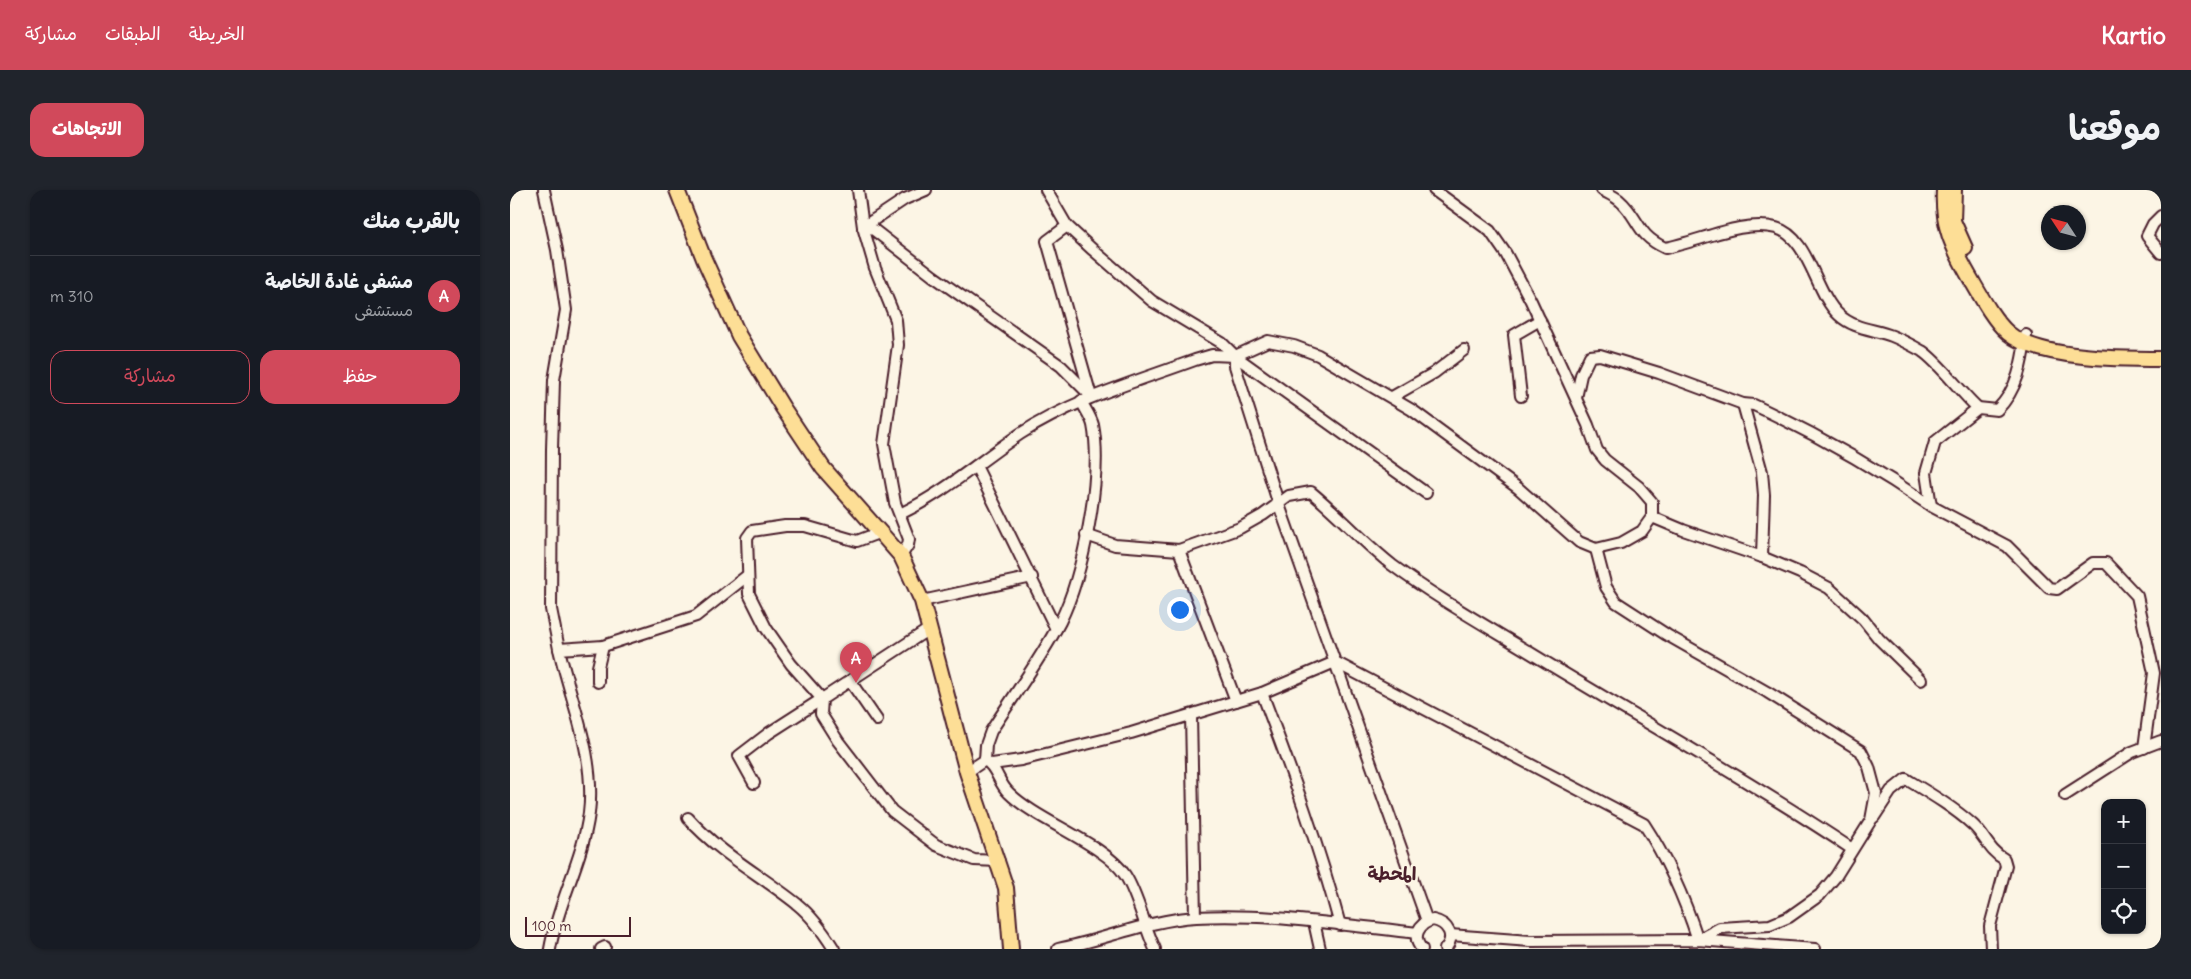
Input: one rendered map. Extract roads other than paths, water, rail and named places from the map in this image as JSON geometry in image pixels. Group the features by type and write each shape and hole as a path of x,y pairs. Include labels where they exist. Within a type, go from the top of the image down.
{"main road":[{"path":"677,190 704,259 739,336 783,408 824,468 901,556 922,601 967,772 999,861 1006,888 1012,949"},
{"path":"1944,190 1943,212 1947,234 1983,299 2008,332 2050,350 2096,357 2161,359"},
{"path":"1954,190 1953,221 1958,235 1998,308 2025,339"}],"street":[{"path":"544,190 557,250 566,310 554,380 550,609 566,681 584,738 591,796 582,847 554,927 550,949"},
{"path":"858,190 863,227 875,268 896,320 898,345 884,444 895,503 908,539 908,546 901,556"},
{"path":"863,227 905,199 926,190"},
{"path":"1046,190 1067,226 1152,301 1222,343 1235,356 1426,494"},
{"path":"900,514 954,483 1021,434 1086,399 1212,355 1235,356 1268,341 1294,346 1318,355 1392,397 1518,488 1579,542 1596,549 1621,543 1642,531 1652,517 1652,502 1639,487 1604,460 1597,450 1576,398 1540,320 1506,254 1490,231 1434,190"},
{"path":"1602,190 1619,200 1632,215 1641,232 1652,242 1665,248 1758,224 1778,229 1794,239 1808,260 1825,298 1840,316 1857,326 1892,336 1924,352 1964,396 1978,408 1997,410 2009,398 2018,377 2025,339"},
{"path":"2161,216 2153,224 2147,236 2161,253"},
{"path":"1067,226 1047,240 1092,423 1095,443 1092,505 1073,592 1056,629 991,731 986,745 989,762 1009,794 1110,860 1125,874 1144,926 1155,949"},
{"path":"863,227 874,230 933,276 1061,366 1086,399"},
{"path":"1521,396 1514,335 1540,320"},
{"path":"1392,397 1434,373 1464,350"},
{"path":"1576,398 1581,376 1590,356 1600,355 1659,373 1743,404 1754,404 1814,433 1890,477 1931,506 2006,546 2049,588 2057,589 2093,563 2106,563 2137,596 2154,673 2144,748"},
{"path":"1235,356 1235,366 1278,502 1427,921"},
{"path":"1743,404 1762,472 1764,495 1762,557"},
{"path":"1931,506 1926,474 1935,442 1978,408"},
{"path":"976,466 1056,629"},
{"path":"1086,535 1115,545 1179,550 1240,528 1263,515 1278,502 1289,496 1310,492 1344,520 1358,537 1393,565 1481,622 1701,753 1852,849"},
{"path":"1652,517 1683,530 1762,557 1830,588 1863,619 1879,639 1921,680"},
{"path":"881,532 857,541 804,526 785,526 752,531 747,538 748,594 766,628 791,664 822,699 821,714 838,741 892,811 936,845 974,860 999,861"},
{"path":"1596,549 1606,587 1616,602 1667,635 1767,692 1861,751 1869,767 1876,794 1871,820"},
{"path":"1179,550 1236,701"},
{"path":"559,649 603,646 696,616 748,575"},
{"path":"922,601 1032,577"},
{"path":"754,783 739,756 768,733 929,629"},
{"path":"598,682 598,667 603,646"},
{"path":"967,772 989,762 1030,758 1262,694 1335,662"},
{"path":"1335,662 1400,698 1570,783 1644,824 1656,842 1682,897 1698,940"},
{"path":"850,681 877,720"},
{"path":"1262,694 1305,810 1340,925"},
{"path":"1191,715 1195,917"},
{"path":"2065,794 2132,752 2161,741"},
{"path":"1698,940 1720,928 1770,925 1802,909 1820,895 1836,876 1891,791 1906,778 1974,826 1994,854 2004,859 2006,866 1990,926 1991,949"},
{"path":"688,818 726,854 799,905 823,932 834,949"},
{"path":"1058,949 1144,926 1195,917 1242,917 1314,922 1417,933"},
{"path":"1422,949 1417,940 1417,933 1422,924 1433,920 1445,924 1450,935 1450,941 1445,949"},
{"path":"1314,922 1320,949"},
{"path":"1450,935 1531,945 1630,945 1698,940 1815,949"}],"place":[{"name":"مشفى غادة الخاصة","path":"856,683"}],"district":[{"name":"المحطة","path":"1392,873"}]}
